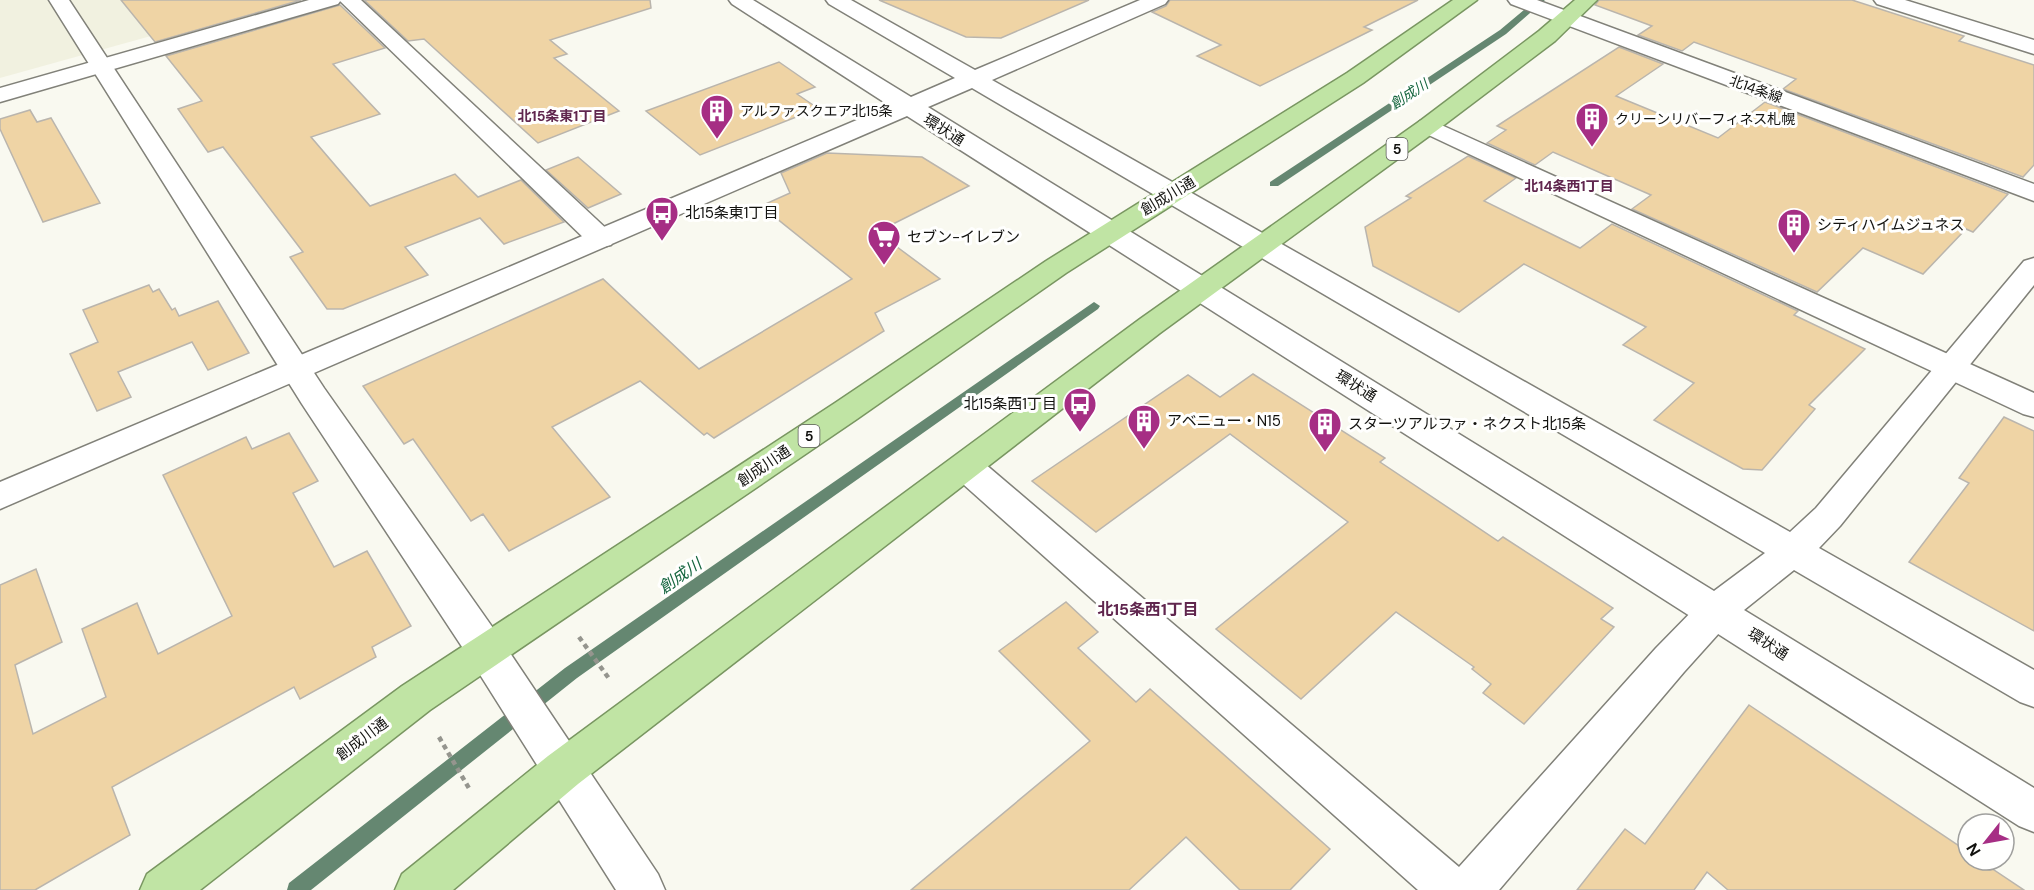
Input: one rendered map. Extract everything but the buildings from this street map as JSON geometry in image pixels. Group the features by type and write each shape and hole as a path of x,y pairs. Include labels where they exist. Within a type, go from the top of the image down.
{"highway":[{"name":"創成川通","path":"163,890 416,698 495,664 1109,232 1355,78 1467,0"},
{"name":"5","path":"418,890 552,753 966,467 1201,290 1428,126 1557,15 1587,0"}],"street":[{"path":"59,0 297,369 495,664 642,890"},
{"path":"0,95 330,0"},
{"path":"349,0 601,239"},
{"name":"環状通","path":"739,0 2034,812"},
{"path":"836,0 2034,690"},
{"path":"0,496 1158,0"},
{"name":"北14条線","path":"1518,0 2034,193"},
{"path":"1884,0 2034,47"},
{"path":"1428,126 2034,406"},
{"path":"1469,890 1670,660 1716,611 1793,551 1828,517 2034,267"},
{"path":"966,467 1452,890"}],"path":[{"path":"576,634 611,680"},
{"path":"439,737 471,791"}],"shaded area":[{"path":"0,0 280,0 0,78"}],"waterway":[{"name":"創成川","path":"1274,184 1503,32 1541,0"},
{"name":"創成川","path":"296,890 571,673 1094,306"}],"place":[{"name":"アルファスクエア北15条","path":"717,140"},
{"name":"クリーンリバーフィネス札幌","path":"1592,148"},
{"name":"北15条東1丁目","path":"662,242"},
{"name":"シティハイムジュネス","path":"1794,254"},
{"name":"セブン-イレブン","path":"884,266"},
{"name":"北15条西1丁目","path":"1080,433"},
{"name":"アベニュー・N15","path":"1144,450"},
{"name":"スターツアルファ・ネクスト北15条","path":"1325,453"}],"district":[{"name":"北15条東1丁目","path":"562,116"},
{"name":"北14条西1丁目","path":"1569,186"},
{"name":"北15条西1丁目","path":"1148,609"}]}
